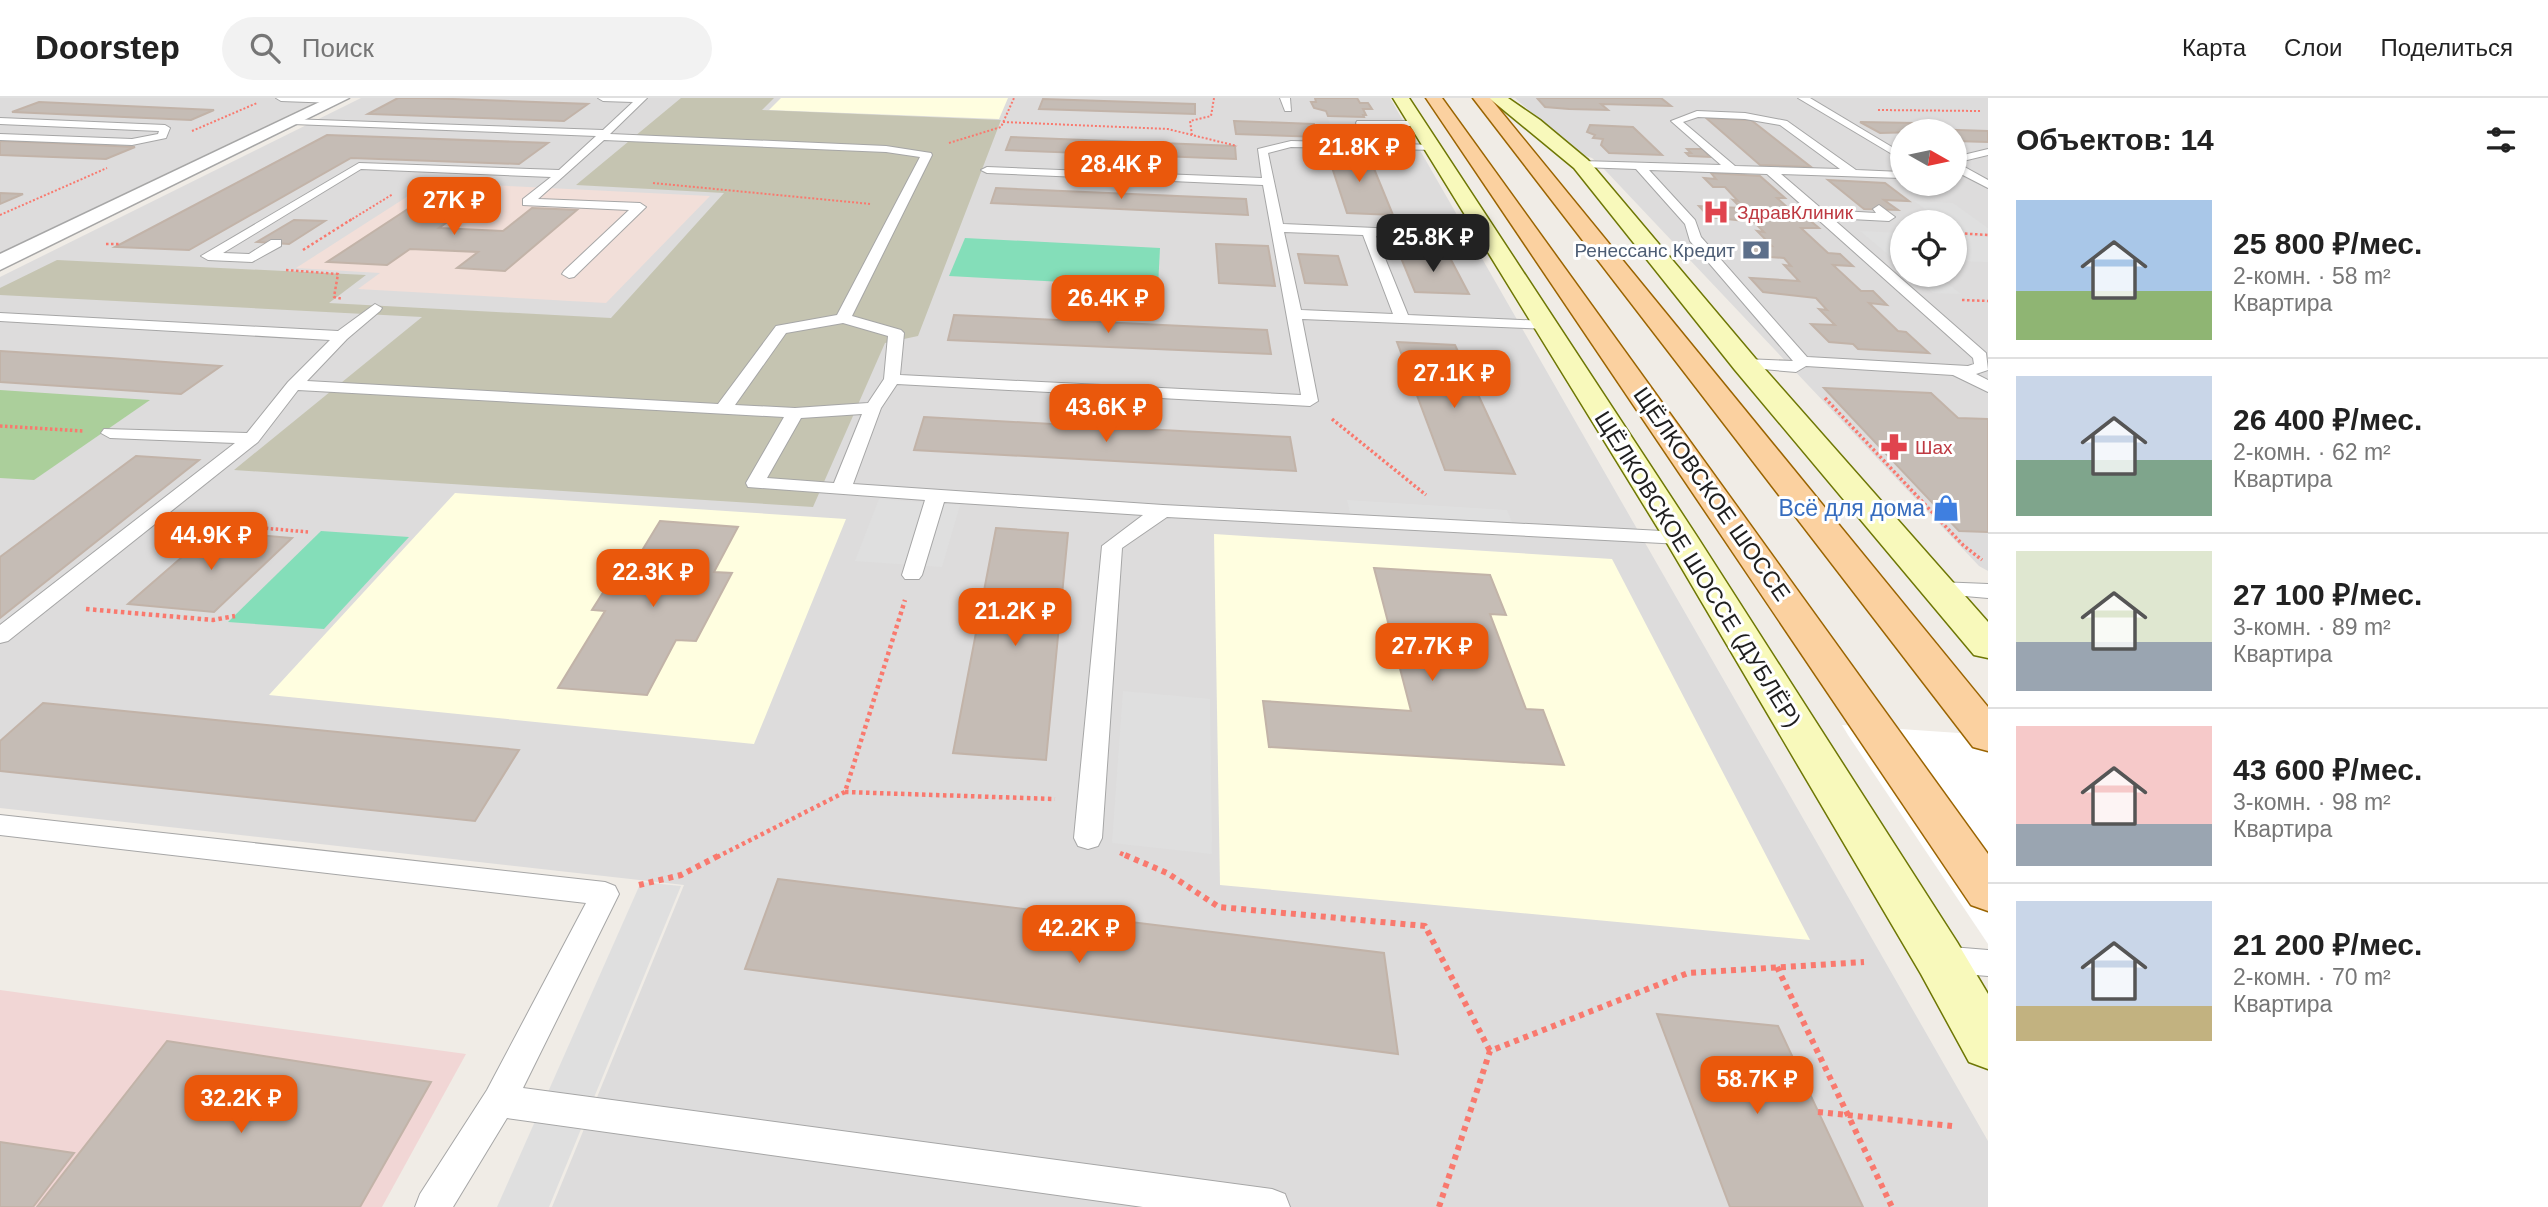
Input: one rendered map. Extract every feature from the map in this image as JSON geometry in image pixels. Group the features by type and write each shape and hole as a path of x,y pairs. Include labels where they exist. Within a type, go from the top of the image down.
{"main road":[{"name":"ЩЁЛКОВСКОЕ ШОССЕ (ДУБЛЁР)","path":"1401,98 1417,123 1443,137 1486,236 1681,538 1963,960 1988,1044"},
{"name":"ЩЁЛКОВСКОЕ ШОССЕ","path":"1434,98 1443,137 1873,727 1988,891"},
{"path":"1481,98 1988,736"},
{"path":"1497,98 1534,124 1581,164 1745,364 1988,646"},
{"path":"1443,137 1486,236"}],"street":[{"path":"0,263 338,99"}],"lane":[{"path":"281,98 338,99"},
{"path":"603,98 641,99"},
{"path":"1285,98 1288,109"},
{"path":"1803,98 1890,150"},
{"path":"569,274 640,207 527,202 562,174 641,99"},
{"path":"1732,169 1676,121 1697,114 1745,116 1783,123 1854,174"},
{"path":"0,121 164,128 162,136 132,142 0,137"},
{"path":"293,121 886,149 926,155 843,318"},
{"path":"1372,147 1361,123 1417,123"},
{"path":"530,143 546,131"},
{"path":"892,379 1310,401 1262,151 1292,144 1372,147 1443,137"},
{"path":"1967,157 1988,152"},
{"path":"1581,164 1890,175"},
{"path":"271,246 251,258 208,256 359,166 562,174"},
{"path":"1639,166 1691,223 1695,238 1799,364"},
{"path":"987,170 1268,182"},
{"path":"1745,364 1970,371 1983,366 1980,356 1771,171"},
{"path":"1967,173 1988,186"},
{"path":"1819,214 1889,218 1879,209"},
{"path":"1278,228 1486,236"},
{"path":"1368,231 1403,320"},
{"path":"0,636 252,438 294,385 342,336 375,308"},
{"path":"1294,314 1546,326"},
{"path":"0,317 342,336"},
{"path":"723,409 781,330 843,318 897,333 892,379 873,408 841,490"},
{"path":"1956,370 1975,383 1988,387"},
{"path":"294,385 795,413 873,408"},
{"path":"795,413 755,483 1163,511 1681,538"},
{"path":"110,433 252,438"},
{"path":"912,575 936,497"},
{"path":"1088,838 1112,546 1163,511"},
{"path":"1938,588 1988,591"},
{"path":"0,825 605,894 499,1101 433,1207"},
{"path":"499,1101 1272,1207"}],"path":[{"path":"1014,98 1003,122 1168,129 1262,151"},
{"path":"1192,135 1190,121 1211,116 1214,98"},
{"path":"1821,109 1980,111"},
{"path":"271,246 302,251 402,188 445,169"},
{"path":"652,183 900,207"},
{"path":"1967,234 1988,235"},
{"path":"251,258 290,271 338,274 334,297 375,308"},
{"path":"1799,364 1963,545 1988,565"},
{"path":"1310,401 1440,506 1448,526"},
{"path":"0,426 110,433"},
{"path":"150,519 308,532"},
{"path":"845,792 912,575"},
{"path":"40,605 213,620 235,615"},
{"path":"605,894 681,875 845,792 1090,801"},
{"path":"1088,838 1167,873 1219,907 1425,926 1490,1051 1439,1207"},
{"path":"1490,1051 1688,973 1864,962"},
{"path":"1777,967 1892,1207"},
{"path":"1818,1112 1952,1126"}],"shaded area":[{"path":"0,98 324,98 0,253"},
{"path":"361,98 1390,98 1988,1141 1988,1207 552,1207 684,885 0,808 0,277"},
{"path":"681,98 774,98 762,110 1001,120 918,336 885,343 813,507 234,470 422,317 0,295 0,288 57,260 366,275 329,303 611,318 724,193 576,185"},
{"path":"781,98 1008,98 999,119 769,110"},
{"path":"1515,98 1988,98 1988,571 1979,566 1592,158 1577,153"},
{"path":"1328,119 1389,121 1402,143 1337,141"},
{"path":"430,182 710,196 606,303 358,289 380,273 296,268"},
{"path":"1914,201 1953,203 1963,210 1926,210"},
{"path":"1967,213 1988,228 1988,233 1967,232"},
{"path":"1860,231 1890,232 1890,256"},
{"path":"1967,236 1988,237 1988,262 1967,261"},
{"path":"1926,287 1952,287 1961,294 1933,293"},
{"path":"455,493 846,519 754,744 269,695"},
{"path":"879,499 960,505 942,567 855,561"},
{"path":"1347,500 1507,510 1515,529 1352,521"},
{"path":"1214,534 1612,559 1810,940 1220,885"},
{"path":"1123,691 1210,699 1212,854 1112,843"},
{"path":"641,882 681,886 549,1207 497,1207"},
{"path":"0,990 466,1054 382,1207 0,1207"}],"green space":[{"path":"965,238 1160,248 1158,287 949,276"},
{"path":"0,390 150,400 34,480 0,478"},
{"path":"321,531 409,537 324,629 228,622"}],"pier":[{"path":"1842,725 1988,735 1988,944 1848,735"}],"building":[{"path":"398,98 588,104 564,121 368,114"},
{"path":"1315,98 1357,98 1360,103 1368,103 1372,109 1363,109 1366,115 1363,115 1364,117 1328,116 1326,111 1314,108 1311,102 1316,102"},
{"path":"1537,98 1661,98 1671,106 1601,104 1608,110 1569,109 1545,107"},
{"path":"1043,99 1195,104 1195,114 1039,109"},
{"path":"39,102 214,110 191,120 12,112"},
{"path":"1706,118 1751,120 1811,167 1760,165"},
{"path":"1234,121 1314,124 1319,137 1236,134"},
{"path":"1860,122 1890,123 1890,133 1880,133"},
{"path":"1590,125 1633,127 1662,155 1609,153 1601,145 1603,139 1593,138 1595,135 1587,132"},
{"path":"1967,130 1988,131 1988,142 1967,141"},
{"path":"327,135 548,143 519,164 351,158 189,250 115,247"},
{"path":"1011,137 1235,146 1236,159 1006,150"},
{"path":"0,141 135,147 106,159 0,155"},
{"path":"1687,149 1703,149 1710,157 1689,156 1686,153 1691,153"},
{"path":"1327,152 1368,154 1393,215 1347,213"},
{"path":"1711,173 1760,176 1785,198 1777,198 1798,217 1807,218 1819,228 1801,228 1828,253 1840,254 1853,266 1833,265 1861,291 1873,291 1887,305 1869,303 1898,331 1906,332 1929,353 1858,349 1853,344 1829,342 1811,324 1835,325 1819,309 1827,310 1816,298 1763,292 1750,278 1799,281 1784,265 1791,266 1784,258 1755,256 1744,244 1772,246 1757,231 1764,232 1754,222 1709,217 1699,206 1741,208 1725,187 1713,187 1704,178 1716,179"},
{"path":"1828,180 1885,183 1890,187 1890,196 1902,196 1909,201 1884,200 1898,210 1864,209"},
{"path":"996,188 1246,199 1248,215 991,203"},
{"path":"0,193 23,194 0,204"},
{"path":"417,203 470,206 439,228 503,231 532,208 577,210 505,271 457,268 478,252 410,249 387,265 327,262"},
{"path":"294,220 325,221 289,244 257,242"},
{"path":"1216,244 1268,246 1275,286 1219,283"},
{"path":"1399,253 1449,256 1469,294 1415,292"},
{"path":"1298,254 1338,256 1347,285 1305,283"},
{"path":"954,315 1267,330 1271,354 948,340"},
{"path":"1397,342 1455,345 1515,474 1445,470"},
{"path":"0,351 221,366 181,394 0,382"},
{"path":"1824,388 1931,393 1958,418 1988,419 1988,532 1959,531"},
{"path":"924,417 1290,437 1296,471 914,450"},
{"path":"136,456 199,460 0,618 0,557"},
{"path":"660,521 738,527 714,572 732,573 696,641 676,640 647,695 558,688 605,611 592,610 609,583 621,585"},
{"path":"996,528 1068,533 1046,760 953,753"},
{"path":"212,531 292,538 214,612 128,604"},
{"path":"1374,568 1490,575 1506,615 1490,614 1526,709 1543,710 1564,765 1269,747 1263,701 1411,711"},
{"path":"43,703 519,750 475,821 0,771 0,741"},
{"path":"778,879 1384,953 1398,1054 745,969"},
{"path":"1657,1014 1778,1026 1863,1207 1730,1207"},
{"path":"167,1041 431,1082 360,1207 37,1207"},
{"path":"0,1142 74,1153 33,1207 0,1207"}],"place":[{"name":"ЗдравКлиник","path":"1716,212"},
{"name":"Ренессанс Кредит","path":"1756,250"},
{"name":"Шах","path":"1894,447"},
{"name":"Всё для дома","path":"1946,508"}]}
